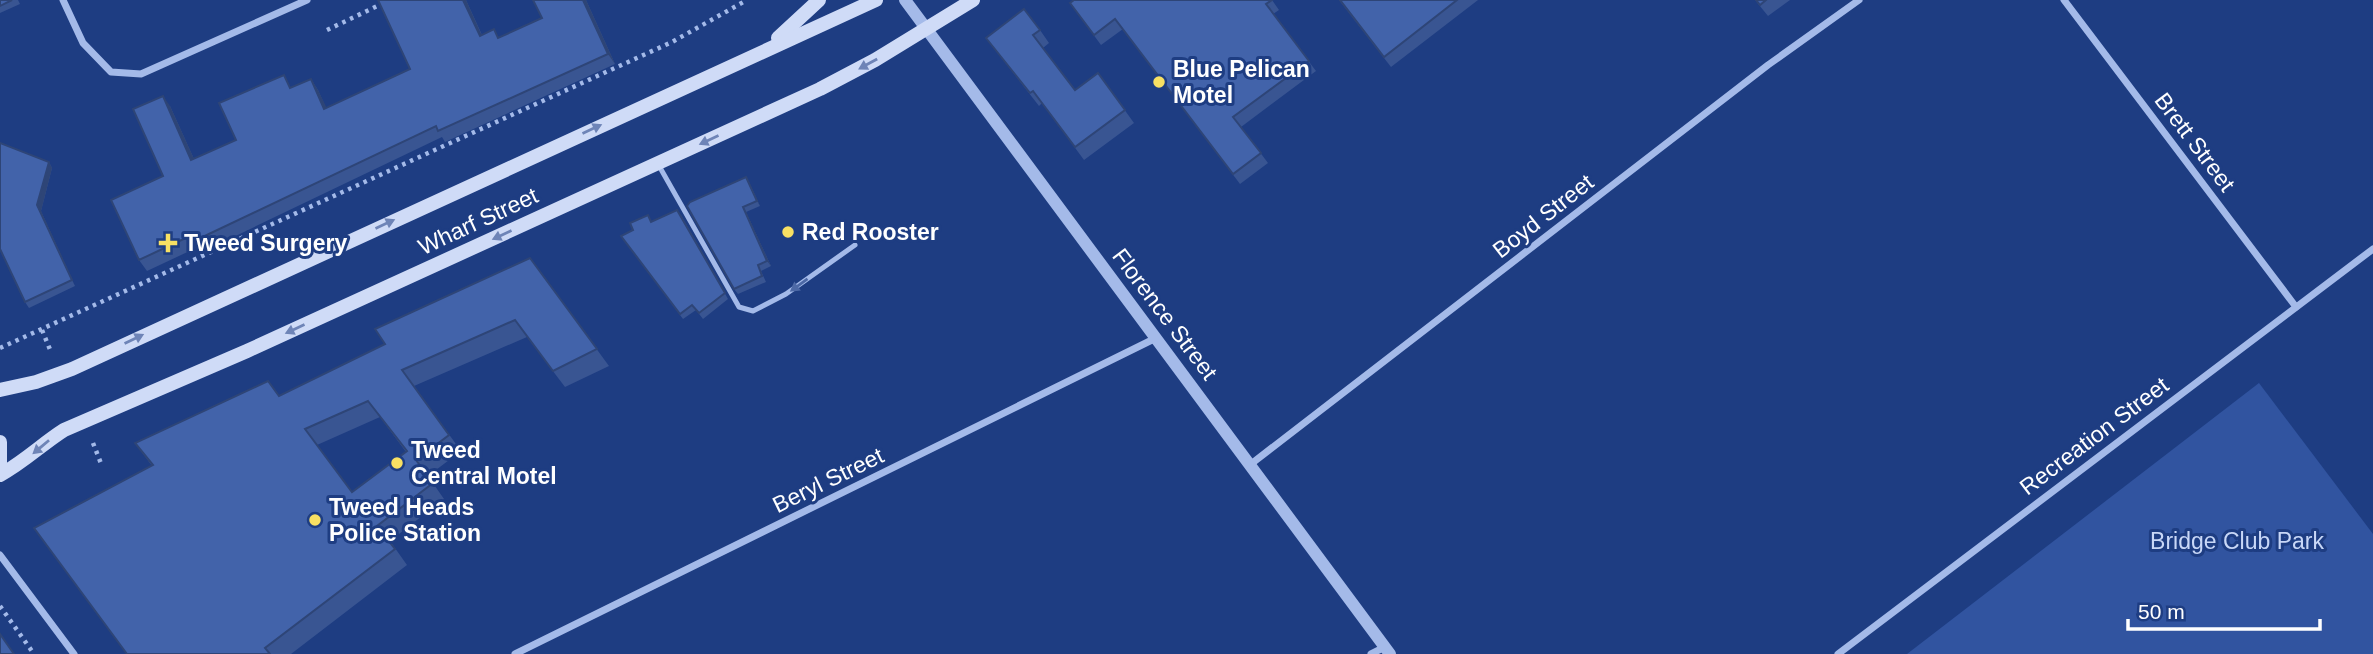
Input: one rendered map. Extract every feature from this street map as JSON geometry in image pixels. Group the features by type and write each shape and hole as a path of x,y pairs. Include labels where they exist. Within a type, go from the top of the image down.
{"main road":[{"path":"760,52 797,23 819,0"},
{"name":"Wharf Street","path":"0,390 36,382 72,369 876,0"},
{"name":"Wharf Street","path":"0,475 24,462 42,444 64,430 215,366 820,89 973,0"},
{"path":"0,442 0,463"}],"street":[{"path":"63,0 83,43 111,72 141,74 307,0"},
{"name":"Florence Street","path":"905,0 1388,651"},
{"name":"Boyd Street","path":"1251,464 1759,72 1859,0"},
{"name":"Brett Street","path":"2064,0 2296,307"},
{"name":"Recreation Street","path":"1838,654 2373,249"},
{"name":"Beryl Street","path":"515,654 1157,338"},
{"path":"0,544 1,556 74,654"},
{"path":"1371,654 1388,651"}],"lane":[{"path":"658,164 739,307 753,311 786,294 855,245"}],"path":[{"path":"327,30 390,0"},
{"path":"0,348 672,42 747,0"},
{"path":"42,330 51,352"},
{"path":"93,443 102,466"},
{"path":"0,606 34,654"}],"green space":[{"name":"Bridge Club Park","path":"2259,383 2373,534 2373,654 1907,654"}],"building":[{"path":"0,0 12,0 0,6"},
{"path":"378,0 463,0 480,36 494,29 498,38 542,18 533,0 583,0 608,54 438,131 436,126 192,242 190,236 139,260 111,200 163,176 133,109 163,96 191,160 236,140 219,103 284,75 290,88 311,79 324,109 410,69"},
{"path":"1074,0 1272,0 1266,4 1309,61 1233,117 1261,153 1233,174 1115,19 1094,35 1070,3"},
{"path":"1340,0 1457,0 1384,57"},
{"path":"1024,9 1040,30 1033,35 1075,90 1098,73 1125,110 1075,147 1033,91 1030,93 986,38"},
{"path":"0,143 49,162 37,205 72,280 25,302 0,249"},
{"path":"746,177 757,201 743,207 767,261 758,265 762,276 734,289 687,206 690,202"},
{"path":"677,210 725,293 699,313 692,305 680,314 621,236 633,230 630,223 648,215 651,222"},
{"path":"530,258 597,349 553,371 515,320 402,370 449,435 416,460 433,483 377,526 395,549 265,648 270,654 127,654 34,528 153,465 135,443 268,381 279,396 385,344 375,329","holes":["368,401 407,451 352,492 305,429"]},
{"path":"0,634 14,654 0,654"}],"place":[{"name":"Blue Pelican Motel","path":"1159,82"},
{"name":"Red Rooster","path":"788,232"},
{"name":"Tweed Surgery","path":"168,243"},
{"name":"Tweed Central Motel","path":"397,463"},
{"name":"Tweed Heads Police Station","path":"315,520"}]}
